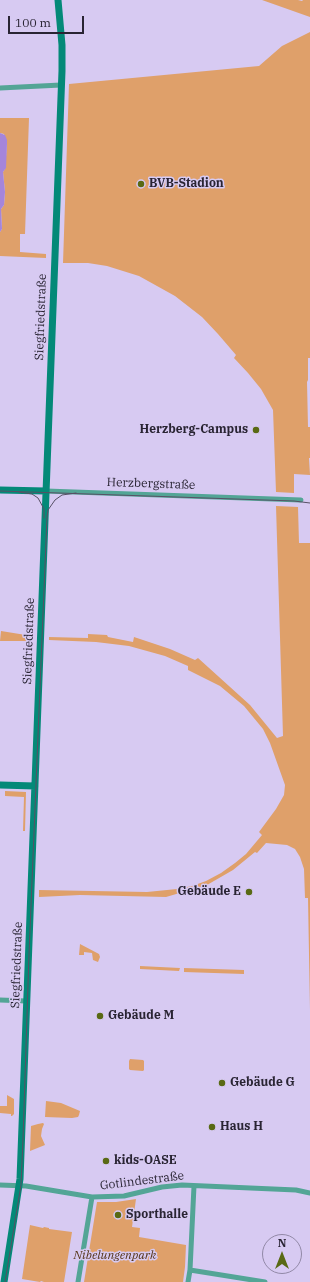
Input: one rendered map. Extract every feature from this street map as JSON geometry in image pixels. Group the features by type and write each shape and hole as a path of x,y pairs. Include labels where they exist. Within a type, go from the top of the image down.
{"street":[{"name":"Siegfriedstraße","path":"4,1282 19,1185 61,85 62,50 58,0"},
{"path":"0,88 61,85"},
{"name":"Herzbergstraße","path":"0,490 301,500"},
{"path":"0,785 35,786"},
{"path":"0,1000 26,1001"},
{"name":"Gotlindestraße","path":"0,1184 19,1185 92,1197 124,1196 169,1186 296,1190 310,1193"},
{"path":"188,1282 190,1270 194,1186"},
{"path":"78,1282 92,1197"},
{"path":"190,1270 265,1282"}],"green space":[{"path":"262,0 310,0 310,17"},
{"path":"310,32 310,358 308,358 307,382 308,427 310,427 310,475 294,474 294,493 276,492 273,410 261,389 234,358 236,355 202,317 175,296 139,276 107,266 88,263 63,263 69,84 259,66 282,46"},
{"path":"0,118 29,118 25,234 20,234 20,252 46,254 46,258 0,256 0,232 2,229 1,209 4,205 5,192 3,172 5,169 7,144 4,134 0,133"},
{"path":"276,506 298,507 299,543 310,543 310,1010 308,898 305,898 304,869 300,857 295,849 287,845 266,843 257,853 255,852 233,870 207,885 166,897 80,895 39,897 39,890 147,892 192,886 221,873 235,863 246,854 262,835 259,832 276,809 284,795 285,785 270,743 263,729 244,706 220,686 188,670 188,666 165,656 129,646 96,642 49,640 49,637 88,638 88,634 107,635 108,637 133,642 134,637 170,649 195,660 198,658 250,705 277,738 283,736"},
{"path":"1,631 32,636 32,641 0,641"},
{"path":"5,791 26,792 25,831 23,831 24,797 5,796"},
{"path":"80,944 99,954 100,957 98,962 93,960 92,953 84,952 84,955 79,955"},
{"path":"140,966 180,968 179,971 140,969"},
{"path":"184,968 244,970 244,974 184,972"},
{"path":"130,1059 143,1060 144,1070 130,1070"},
{"path":"7,1095 14,1099 14,1114 12,1116 11,1114 0,1113 0,1106 7,1106"},
{"path":"46,1101 61,1103 80,1111 79,1115 78,1117 72,1118 45,1117"},
{"path":"43,1123 41,1136 45,1145 30,1151 31,1126"},
{"name":"Nibelungenpark","path":"136,1199 132,1227 140,1228 139,1237 186,1245 183,1282 84,1282 97,1202 116,1202"},
{"path":"30,1225 72,1232 64,1282 40,1282 22,1279"}],"shaded area":[{"path":"0,133 5,135 7,144 6,168 3,172 5,192 4,205 1,209 2,229 0,232"}],"tram line":[{"path":"0,491 294,501 310,503"},
{"path":"19,492 32,494 38,498 44,509 44,518"},
{"path":"5,1282 21,1185 47,517 48,510 55,500 62,495 76,493"}],"place":[{"name":"BVB-Stadion","path":"141,184"},
{"name":"Herzberg-Campus","path":"256,430"},
{"name":"Gebäude E","path":"249,892"},
{"name":"Gebäude M","path":"100,1016"},
{"name":"Gebäude G","path":"222,1083"},
{"name":"Haus H","path":"212,1127"},
{"name":"kids-OASE","path":"106,1161"},
{"name":"Sporthalle","path":"118,1215"}]}
